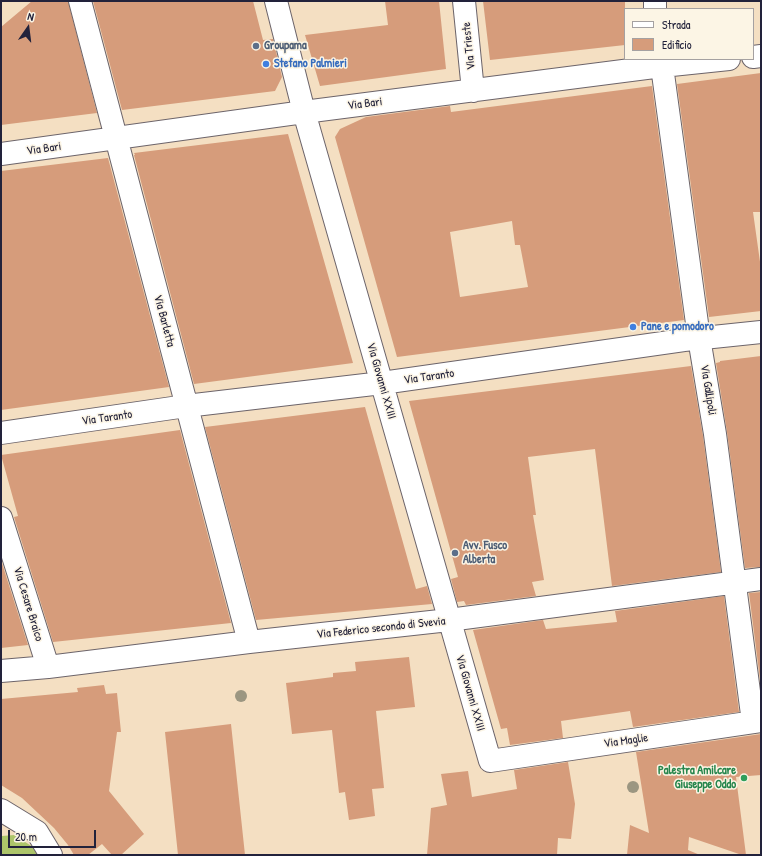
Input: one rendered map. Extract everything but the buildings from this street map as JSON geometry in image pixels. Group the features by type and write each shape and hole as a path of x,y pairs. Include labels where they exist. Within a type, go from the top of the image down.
{"street":[{"name":"Via Barletta","path":"80,1 249,642"},
{"name":"Via Giovanni XXIII","path":"276,1 304,112 490,760"},
{"name":"Via Trieste","path":"464,1 474,91"},
{"name":"Via Bari","path":"1,154 304,112 474,91 662,62 707,60"},
{"name":"Via Gallipoli","path":"662,62 699,338 715,434 734,582 757,721"},
{"name":"Via Taranto","path":"1,433 186,406 382,383 699,338 761,332"},
{"name":"Via Cesare Braico","path":"1,518 48,667"},
{"name":"Via Federico secondo di Svevia","path":"1,671 48,667 249,642 449,620 761,579"},
{"name":"Via Maglie","path":"490,760 757,721"},
{"path":"1,810 37,832 51,855"}],"green space":[{"path":"14,835 33,847 39,855 1,855 2,836"}],"place":[{"name":"Groupama","path":"256,46"},
{"name":"Stefano Palmieri","path":"266,64"},
{"name":"Pane e pomodoro","path":"633,327"},
{"name":"Avv. Fusco Alberta","path":"455,553"},
{"name":"Palestra Amilcare Giuseppe Oddo","path":"744,778"}]}
